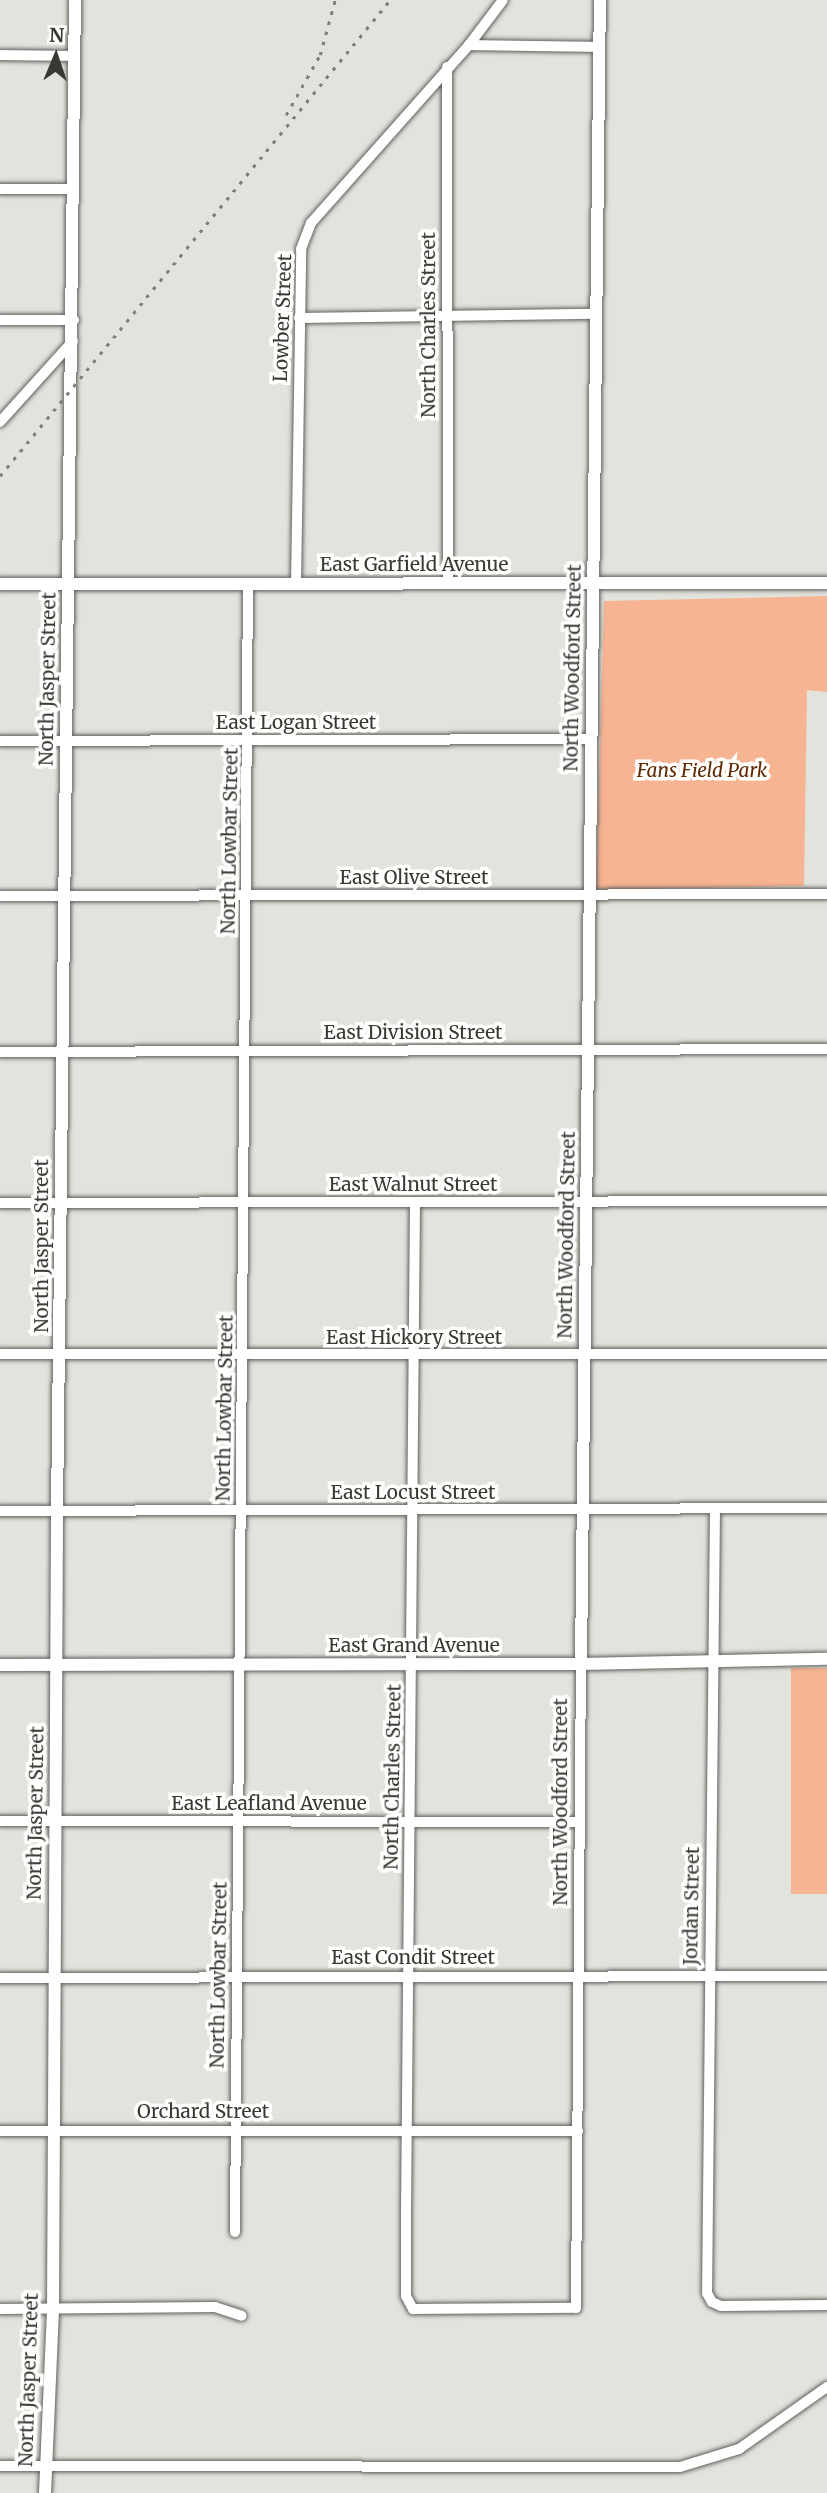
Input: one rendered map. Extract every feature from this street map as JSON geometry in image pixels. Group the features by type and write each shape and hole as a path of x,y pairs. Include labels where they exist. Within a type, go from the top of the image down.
{"street":[{"name":"North Jasper Street","path":"45,2493 52,2309 51,2131 57,1511 66,741 74,341 75,0"},
{"name":"Lowber Street","path":"296,584 301,249 311,223 447,67 469,46 503,0"},
{"name":"North Woodford Street","path":"413,2309 576,2308 600,0"},
{"path":"469,46 599,47"},
{"path":"0,55 75,56"},
{"name":"North Charles Street","path":"447,67 445,315 448,584"},
{"path":"0,189 74,189"},
{"path":"299,318 596,314"},
{"path":"0,320 74,320"},
{"path":"0,422 74,341"},
{"name":"East Garfield Avenue","path":"0,584 594,586 827,583"},
{"name":"North Lowbar Street","path":"235,2232 248,896 248,584"},
{"name":"East Logan Street","path":"0,741 591,739"},
{"name":"East Olive Street","path":"0,896 827,894"},
{"name":"East Division Street","path":"0,1052 827,1049"},
{"name":"East Walnut Street","path":"0,1203 827,1201"},
{"name":"North Charles Street","path":"413,2309 406,2296 406,2132 415,1202"},
{"name":"East Hickory Street","path":"0,1354 586,1357 827,1354"},
{"name":"East Locust Street","path":"0,1511 827,1508"},
{"name":"Jordan Street","path":"715,1509 706,2287 712,2302 827,2305"},
{"name":"East Grand Avenue","path":"0,1665 581,1664 827,1659"},
{"name":"East Leafland Avenue","path":"0,1821 580,1822"},
{"name":"East Condit Street","path":"0,1978 827,1976"},
{"name":"Orchard Street","path":"0,2131 578,2131"},
{"path":"0,2309 215,2307 243,2316"},
{"path":"0,2466 680,2467 739,2449 827,2387"}],"green space":[{"name":"Fans Field Park","path":"827,596 827,692 807,690 804,886 596,890 604,601"},
{"path":"791,1668 827,1668 827,1894 791,1894"}],"railway":[{"path":"286,115 320,55 335,0"},
{"path":"0,476 390,0"}]}
